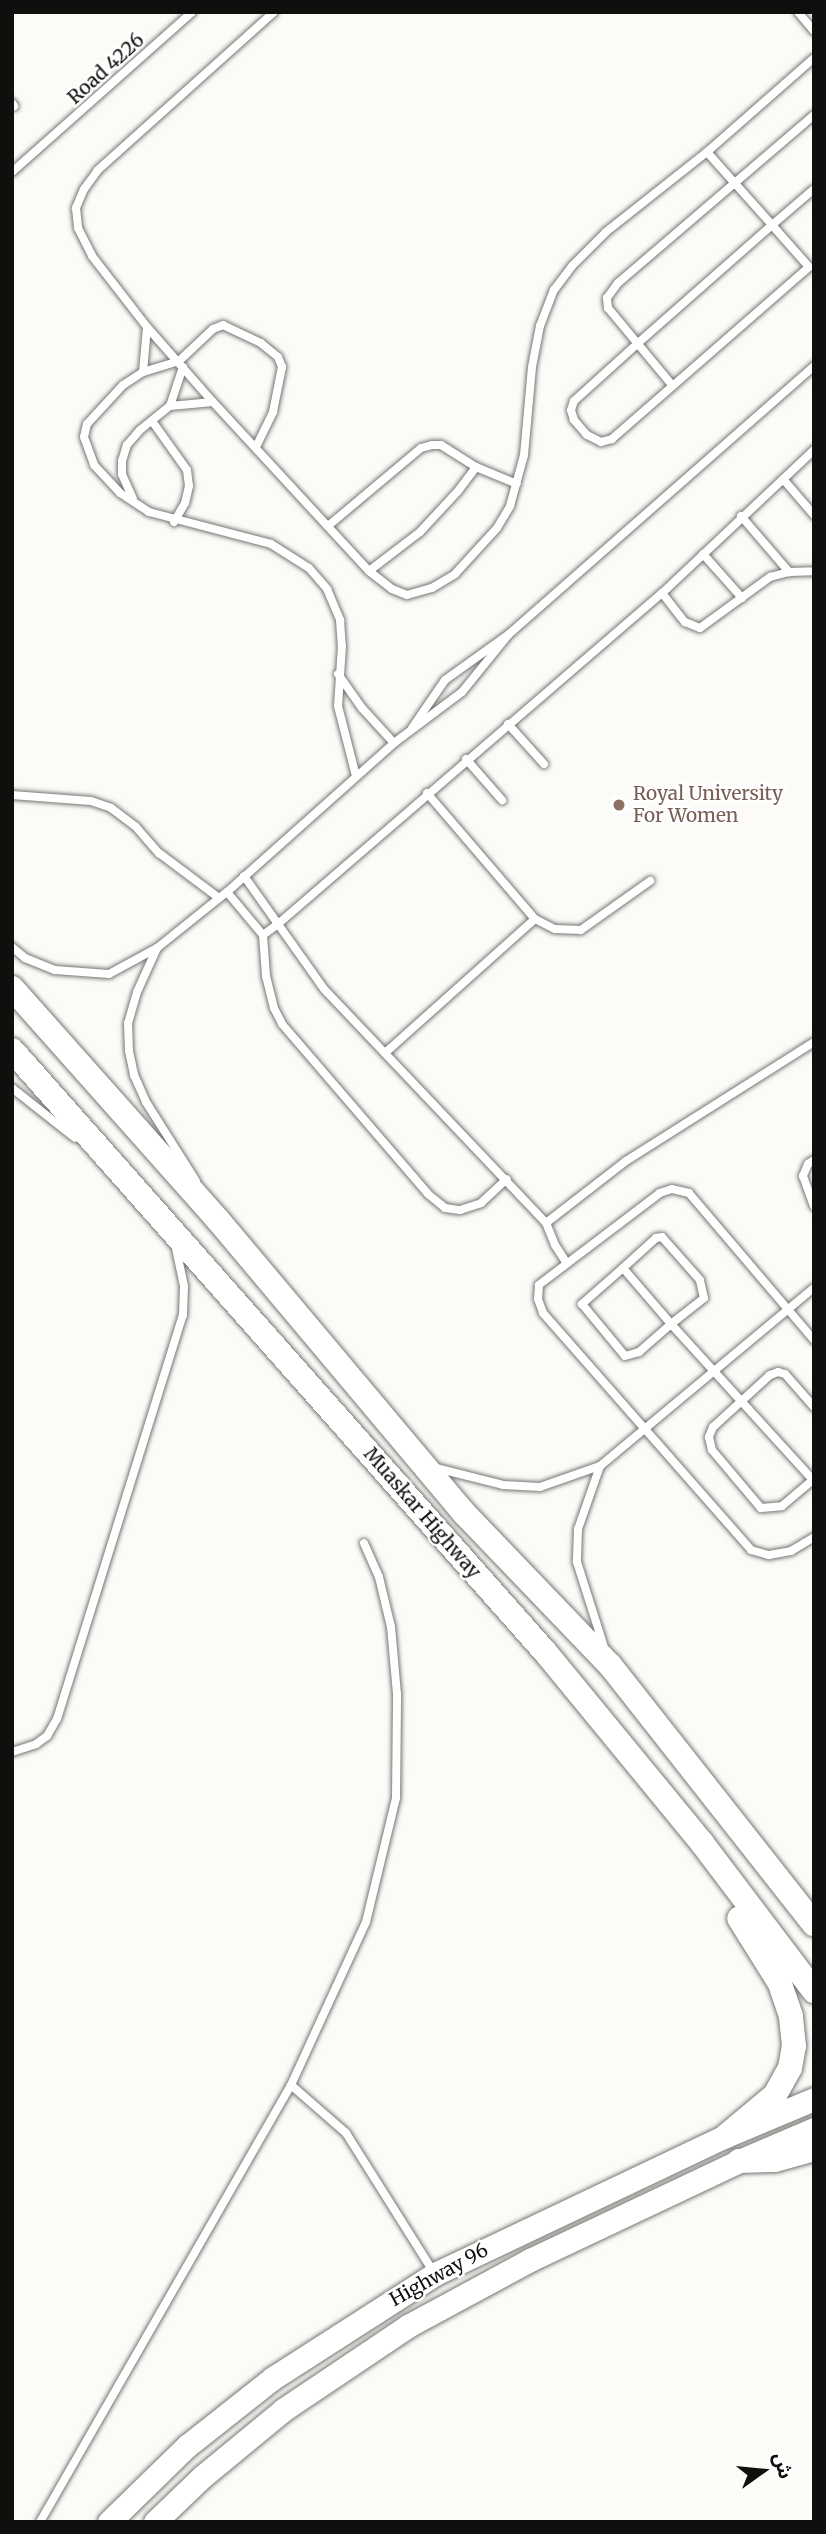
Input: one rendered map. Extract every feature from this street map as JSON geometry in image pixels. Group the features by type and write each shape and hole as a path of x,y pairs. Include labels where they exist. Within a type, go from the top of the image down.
{"main road":[{"name":"Muaskar Highway","path":"12,988 218,1220 464,1513 610,1665 814,1924"},
{"name":"Muaskar Highway","path":"12,1050 537,1643 702,1843 814,1991"},
{"path":"702,1843 725,1899 779,1982 794,2030 790,2068 775,2095 726,2136"},
{"path":"739,2161 775,2160 814,2149"}],"street":[{"name":"Highway 96","path":"109,2522 187,2446 273,2378 435,2274 726,2136 814,2099"},
{"name":"Highway 96","path":"155,2522 203,2476 283,2410 408,2326 530,2260 739,2161 814,2129"}],"lane":[{"name":"Road 4226","path":"12,172 192,12"},
{"path":"274,12 98,170 84,189 76,208 82,239 147,327 213,402 369,571 392,589 407,595 432,589 475,556 510,506 526,443 537,340 554,290 572,266 606,232 707,152 814,58"},
{"path":"798,12 814,31"},
{"path":"672,385 608,308 607,298 618,283 814,115"},
{"path":"707,152 772,226 811,264 612,439 601,442 587,435 574,420 571,410 574,401 637,344 772,226 814,189"},
{"path":"170,407 181,364 213,329 223,325 261,343 278,357 282,367 273,412 256,447"},
{"path":"143,372 147,327"},
{"path":"181,364 143,372 97,410 86,424 84,437 94,465 120,493 149,512 174,522 271,544 309,568 327,589 340,620 342,646 338,674 338,706 356,776"},
{"path":"410,732 446,680 509,634 814,366"},
{"path":"134,501 122,474 122,461 127,446 170,407 213,402"},
{"path":"152,421 187,470 189,486 185,503 174,522"},
{"path":"328,526 421,449 441,445 476,467 517,484"},
{"path":"263,935 662,593 814,450"},
{"path":"369,571 420,532 476,467"},
{"path":"783,479 814,515"},
{"path":"741,516 789,572"},
{"path":"703,554 742,598"},
{"path":"662,593 685,622 700,628 770,577 789,572 814,571"},
{"path":"12,947 25,958 55,970 109,974 157,948 227,892 394,743 462,692 509,634"},
{"path":"338,674 362,708 394,743"},
{"path":"508,724 544,764"},
{"path":"466,759 502,800"},
{"path":"428,793 535,919 555,929 581,930 650,881"},
{"path":"12,796 91,801 111,808 136,827 159,853 219,898"},
{"path":"244,876 324,989 547,1223 555,1245 566,1262"},
{"path":"227,892 263,935 266,976 274,1008 282,1024 428,1194 445,1208 460,1210 481,1203 507,1179"},
{"path":"386,1053 535,919"},
{"path":"157,948 137,992 128,1023 129,1051 134,1075 146,1102 181,1153 218,1220"},
{"path":"547,1223 626,1161 814,1042"},
{"path":"12,1088 133,1187"},
{"path":"814,1160 808,1164 803,1176 814,1206"},
{"path":"814,1340 689,1193 672,1189 660,1193 539,1285 538,1299 543,1313 646,1427 751,1550 769,1555 791,1550 814,1537"},
{"path":"12,1752 41,1740 57,1719 183,1315 184,1286 173,1231"},
{"path":"656,1238 666,1239 704,1288 704,1298 671,1324 630,1356 625,1356 582,1304 656,1238"},
{"path":"623,1268 671,1324 716,1372 741,1401 813,1479 782,1506 761,1508 712,1450 709,1437 713,1427 741,1401 770,1375 778,1372 785,1374 814,1407"},
{"path":"423,1464 503,1485 540,1488 600,1466 814,1288"},
{"path":"600,1466 578,1529 576,1562 610,1665"},
{"path":"40,2522 291,2085 366,1922 396,1798 397,1694 391,1627 379,1577 364,1543"},
{"path":"291,2085 346,2133 435,2274"}],"place":[{"name":"Royal University For Women","path":"619,805"}]}
